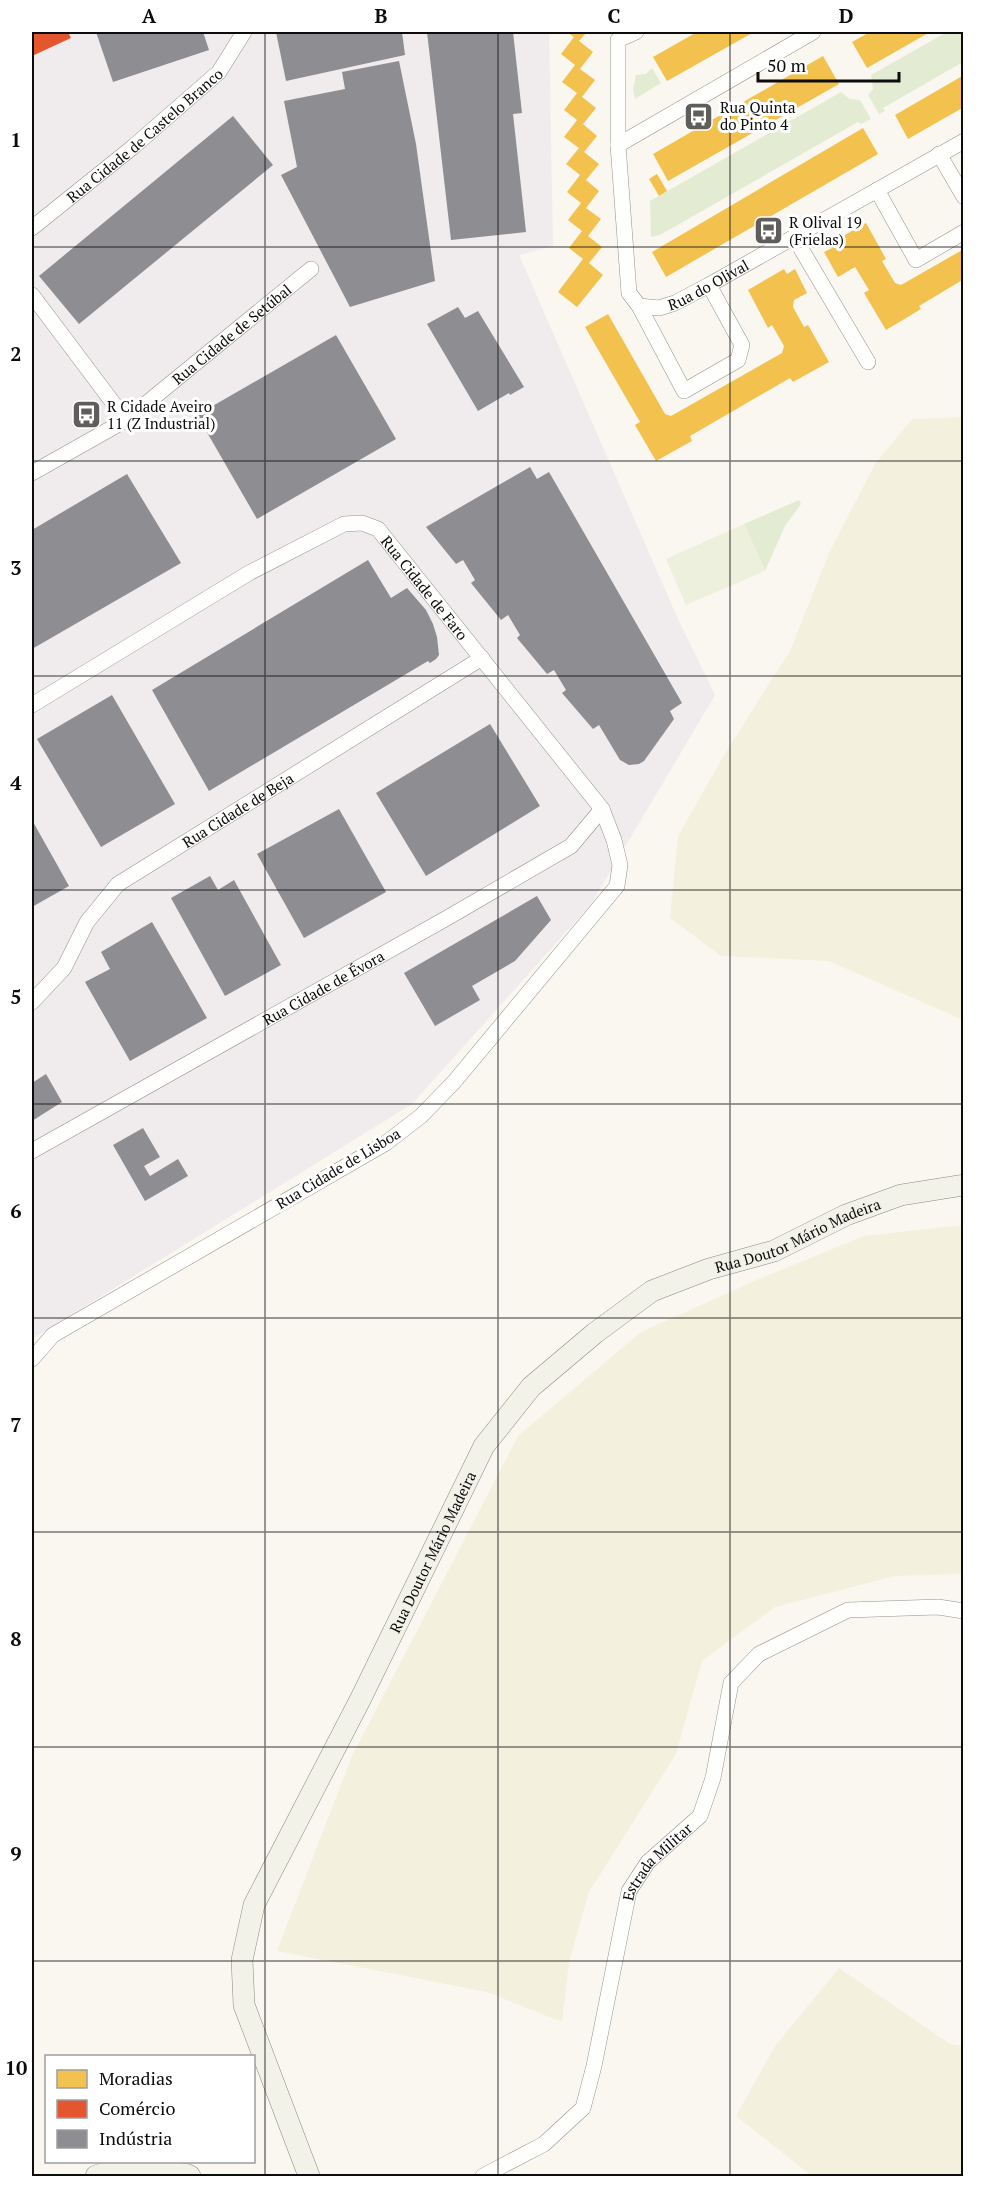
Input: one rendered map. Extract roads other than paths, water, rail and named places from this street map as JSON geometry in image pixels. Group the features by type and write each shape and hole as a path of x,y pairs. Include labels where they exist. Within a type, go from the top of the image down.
{"main road":[{"name":"Rua Doutor Mário Madeira","path":"309,2176 244,2005 242,1960 254,1905 361,1698 484,1446 531,1387 595,1333 652,1291 709,1269 774,1251 846,1215 901,1195 963,1185"},
{"path":"96,2176 113,2170 190,2176"}],"street":[{"name":"Rua Cidade de Castelo Branco","path":"32,228 133,147 219,72 244,32"},
{"path":"636,32 618,40 618,145 629,293 639,306 684,392 738,360 742,345 709,285"},
{"path":"618,145 813,32"},
{"name":"Rua do Olival","path":"639,306 659,308 675,303 963,141"},
{"path":"939,154 963,197"},
{"path":"877,190 916,260 963,232"},
{"path":"794,237 868,362"},
{"name":"Rua Cidade de Setúbal","path":"32,473 126,420 311,269"},
{"path":"32,295 126,420"},
{"name":"Rua Cidade de Faro","path":"32,705 249,573 344,525 362,523 378,529 602,809 614,840 620,865 617,886"},
{"name":"Rua Cidade de Beja","path":"32,1002 64,968 87,922 118,884 482,658"},
{"name":"Rua Cidade de Évora","path":"32,1151 437,924 571,846 602,809"},
{"name":"Rua Cidade de Lisboa","path":"32,1359 53,1335 386,1143 421,1116 454,1082 617,886"},
{"name":"Estrada Militar","path":"483,2176 544,2144 583,2108 594,2066 629,1891 648,1862 700,1816 713,1778 731,1683 759,1654 848,1610 938,1606 963,1611"}],"place":[{"name":"Rua Quinta do Pinto 4","path":"699,116"},
{"name":"R Olival 19 (Frielas)","path":"768,231"},
{"name":"R Cidade Aveiro 11 (Z Industrial)","path":"86,415"}]}
